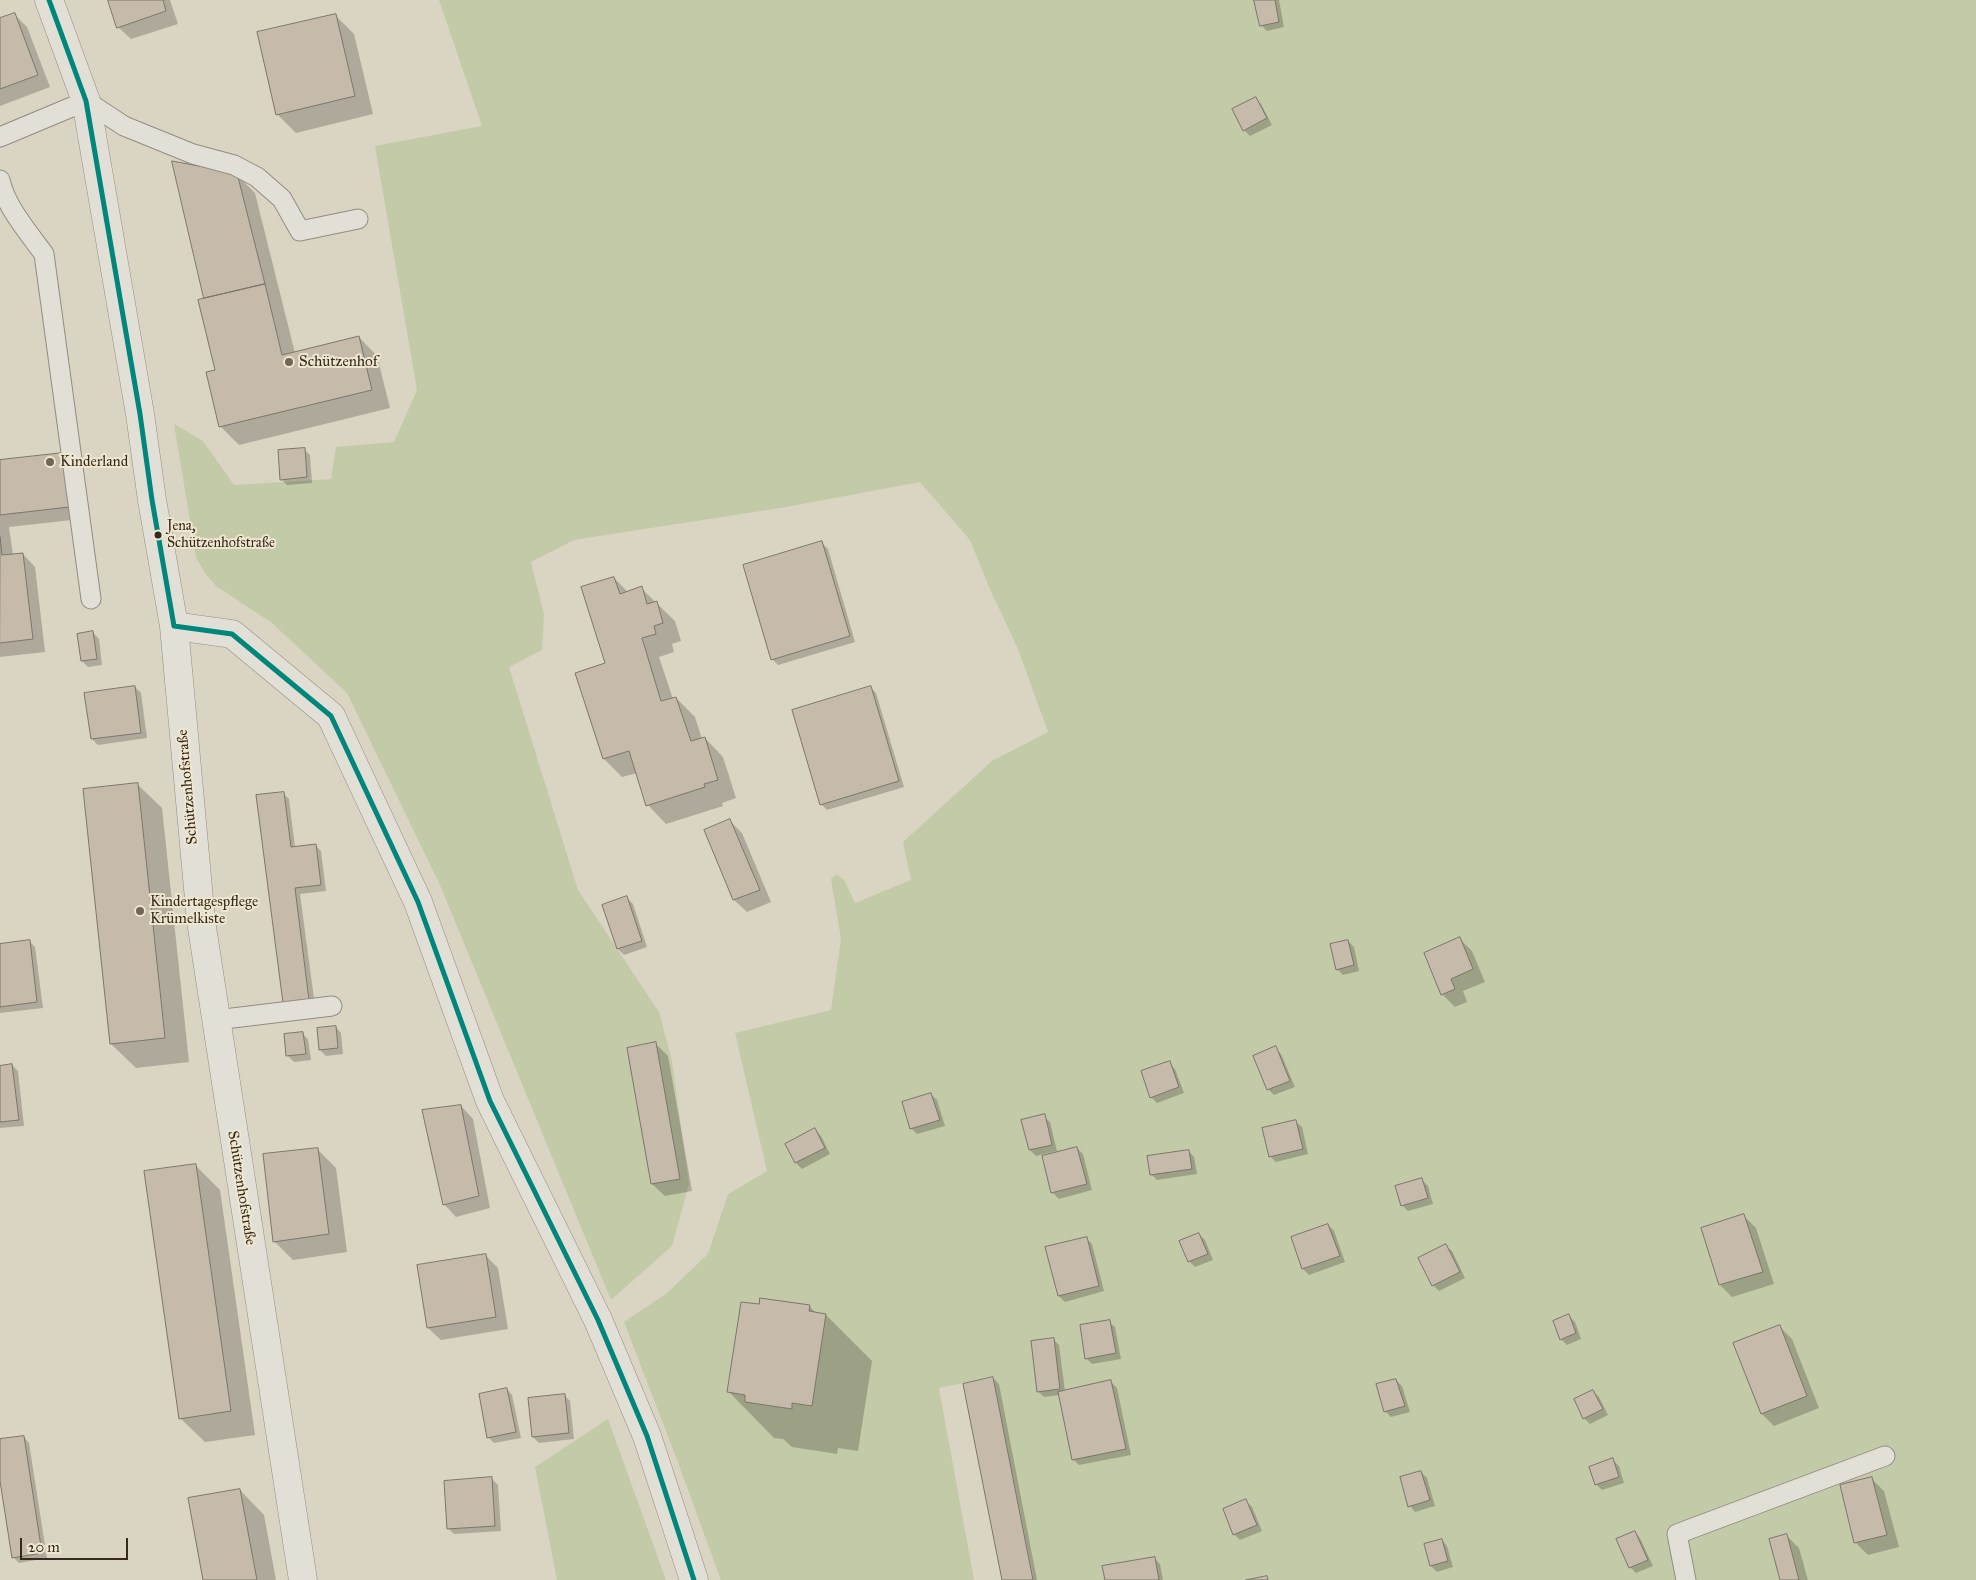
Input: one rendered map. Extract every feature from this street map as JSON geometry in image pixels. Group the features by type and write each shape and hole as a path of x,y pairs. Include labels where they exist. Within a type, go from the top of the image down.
{"street":[{"name":"Schützenhofstraße","path":"49,0 86,101 174,626 201,921 303,1580"},
{"path":"174,626 232,634 331,716 418,902 490,1101 598,1320 647,1436 694,1580"}],"lane":[{"path":"0,136 86,101 124,126 193,154 234,165 257,177 282,199 300,231 358,219"},
{"path":"0,180 2,191 44,254 91,599"},
{"path":"216,1020 332,1006"},
{"path":"1686,1580 1677,1534 1885,1456"}],"green space":[{"path":"439,0 1976,0 1976,1580 1034,1580 993,1377 939,1388 974,1580 721,1580 624,1322 667,1293 708,1254 728,1194 767,1171 735,1033 831,1010 841,939 831,879 836,874 844,880 855,903 911,880 903,842 992,761 1048,732 1018,649 989,587 970,540 920,482 786,507 574,540 531,562 544,614 542,650 509,667 578,890 659,1012 672,1061 689,1184 672,1246 611,1300 440,885 347,693 272,623 216,586 205,573 196,557 174,424 203,441 234,485 331,479 336,447 394,442 417,390 375,146 482,126"},
{"path":"608,1419 666,1580 557,1580 535,1467"}],"building":[{"path":"108,0 163,0 166,11 117,28"},
{"path":"1254,0 1275,0 1279,22 1260,26"},
{"path":"15,13 38,75 0,89 0,18"},
{"path":"336,14 355,96 276,115 257,32"},
{"path":"1256,97 1267,118 1243,131 1232,109"},
{"path":"172,161 237,173 265,284 204,298"},
{"name":"Schützenhof","path":"265,284 282,355 359,336 372,390 219,427 206,372 215,370 198,300"},
{"path":"305,448 307,477 280,480 278,450"},
{"path":"63,453 69,507 0,515 0,460"},
{"path":"0,537 2,555 23,553 33,639 0,643"},
{"path":"822,541 850,636 771,660 743,565"},
{"path":"614,577 620,594 642,586 647,604 657,601 663,623 654,626 656,634 642,638 661,701 676,697 691,741 705,737 718,780 704,784 705,787 646,806 629,751 603,759 575,673 605,663 581,587"},
{"path":"93,631 97,659 81,661 77,634"},
{"path":"135,686 141,733 91,739 84,693"},
{"path":"871,686 899,781 820,805 792,710"},
{"path":"138,783 165,1038 110,1044 83,789"},
{"path":"284,792 291,847 316,844 321,885 295,888 309,1000 283,1003 256,795"},
{"path":"730,819 760,890 733,900 704,830"},
{"path":"627,896 642,941 617,949 602,905"},
{"path":"1460,937 1473,969 1451,979 1455,989 1441,995 1424,953"},
{"path":"30,940 37,1002 0,1007 0,944"},
{"path":"1348,940 1354,965 1336,970 1330,944"},
{"path":"336,1026 338,1048 319,1050 317,1028"},
{"path":"303,1032 306,1054 286,1056 284,1034"},
{"path":"656,1042 680,1179 651,1184 627,1048"},
{"path":"1276,1046 1290,1081 1267,1090 1253,1056"},
{"path":"1170,1061 1179,1087 1150,1098 1141,1071"},
{"path":"12,1064 19,1120 0,1122 0,1066"},
{"path":"931,1093 940,1120 910,1129 902,1102"},
{"path":"461,1105 479,1196 443,1205 422,1110"},
{"path":"1045,1114 1052,1145 1029,1150 1021,1120"},
{"path":"1296,1120 1303,1149 1269,1157 1262,1128"},
{"path":"815,1128 825,1148 795,1163 785,1144"},
{"path":"1077,1147 1087,1184 1051,1193 1042,1156"},
{"path":"318,1148 329,1234 273,1242 263,1154"},
{"path":"1189,1150 1192,1169 1150,1175 1147,1156"},
{"path":"196,1164 231,1411 179,1419 144,1171"},
{"path":"1422,1178 1428,1198 1401,1206 1395,1186"},
{"path":"1744,1214 1763,1272 1719,1285 1701,1228"},
{"path":"1328,1224 1340,1256 1302,1269 1291,1237"},
{"path":"1199,1233 1208,1254 1188,1262 1179,1241"},
{"path":"1087,1237 1099,1286 1058,1296 1045,1247"},
{"path":"1446,1244 1460,1272 1432,1286 1418,1258"},
{"path":"486,1254 496,1317 427,1328 417,1265"},
{"path":"760,1298 810,1305 809,1311 826,1314 812,1406 792,1403 792,1409 745,1402 745,1395 727,1392 741,1302 759,1304"},
{"path":"1569,1314 1576,1333 1560,1340 1553,1321"},
{"path":"1110,1320 1116,1353 1085,1359 1080,1325"},
{"path":"1780,1325 1807,1396 1761,1414 1733,1343"},
{"path":"1054,1338 1060,1389 1037,1392 1031,1341"},
{"path":"993,1377 1033,1580 1002,1580 963,1384"},
{"path":"1396,1379 1405,1406 1384,1412 1376,1384"},
{"path":"1111,1380 1126,1449 1072,1460 1058,1392"},
{"path":"507,1388 516,1432 487,1438 479,1394"},
{"path":"1593,1390 1603,1409 1583,1419 1574,1399"},
{"path":"565,1394 569,1433 532,1437 528,1398"},
{"path":"24,1436 42,1553 12,1558 0,1481 0,1439"},
{"path":"1613,1458 1619,1477 1595,1485 1589,1467"},
{"path":"1421,1471 1430,1500 1408,1507 1400,1477"},
{"path":"492,1477 495,1526 447,1529 444,1481"},
{"path":"1872,1477 1887,1535 1854,1543 1840,1485"},
{"path":"240,1489 257,1580 203,1580 188,1498"},
{"path":"1246,1499 1257,1525 1233,1535 1223,1509"},
{"path":"1635,1531 1648,1560 1629,1568 1616,1539"},
{"path":"1787,1534 1799,1580 1780,1580 1769,1539"},
{"path":"1442,1539 1448,1561 1430,1566 1424,1544"},
{"path":"1155,1557 1159,1580 1105,1580 1102,1566"},
{"path":"1267,1576 1268,1580 1246,1580"}],"transit line":[{"path":"49,0 86,101 140,414 152,500 174,626"},
{"path":"174,626 232,634 331,716 418,902 490,1101 598,1320 647,1436 694,1580"}],"place":[{"name":"Schützenhof","path":"289,362"},
{"name":"Kinderland","path":"50,462"},
{"name":"Jena, Schützenhofstraße","path":"158,535"},
{"name":"Kindertagespflege Krümelkiste","path":"140,911"}]}
